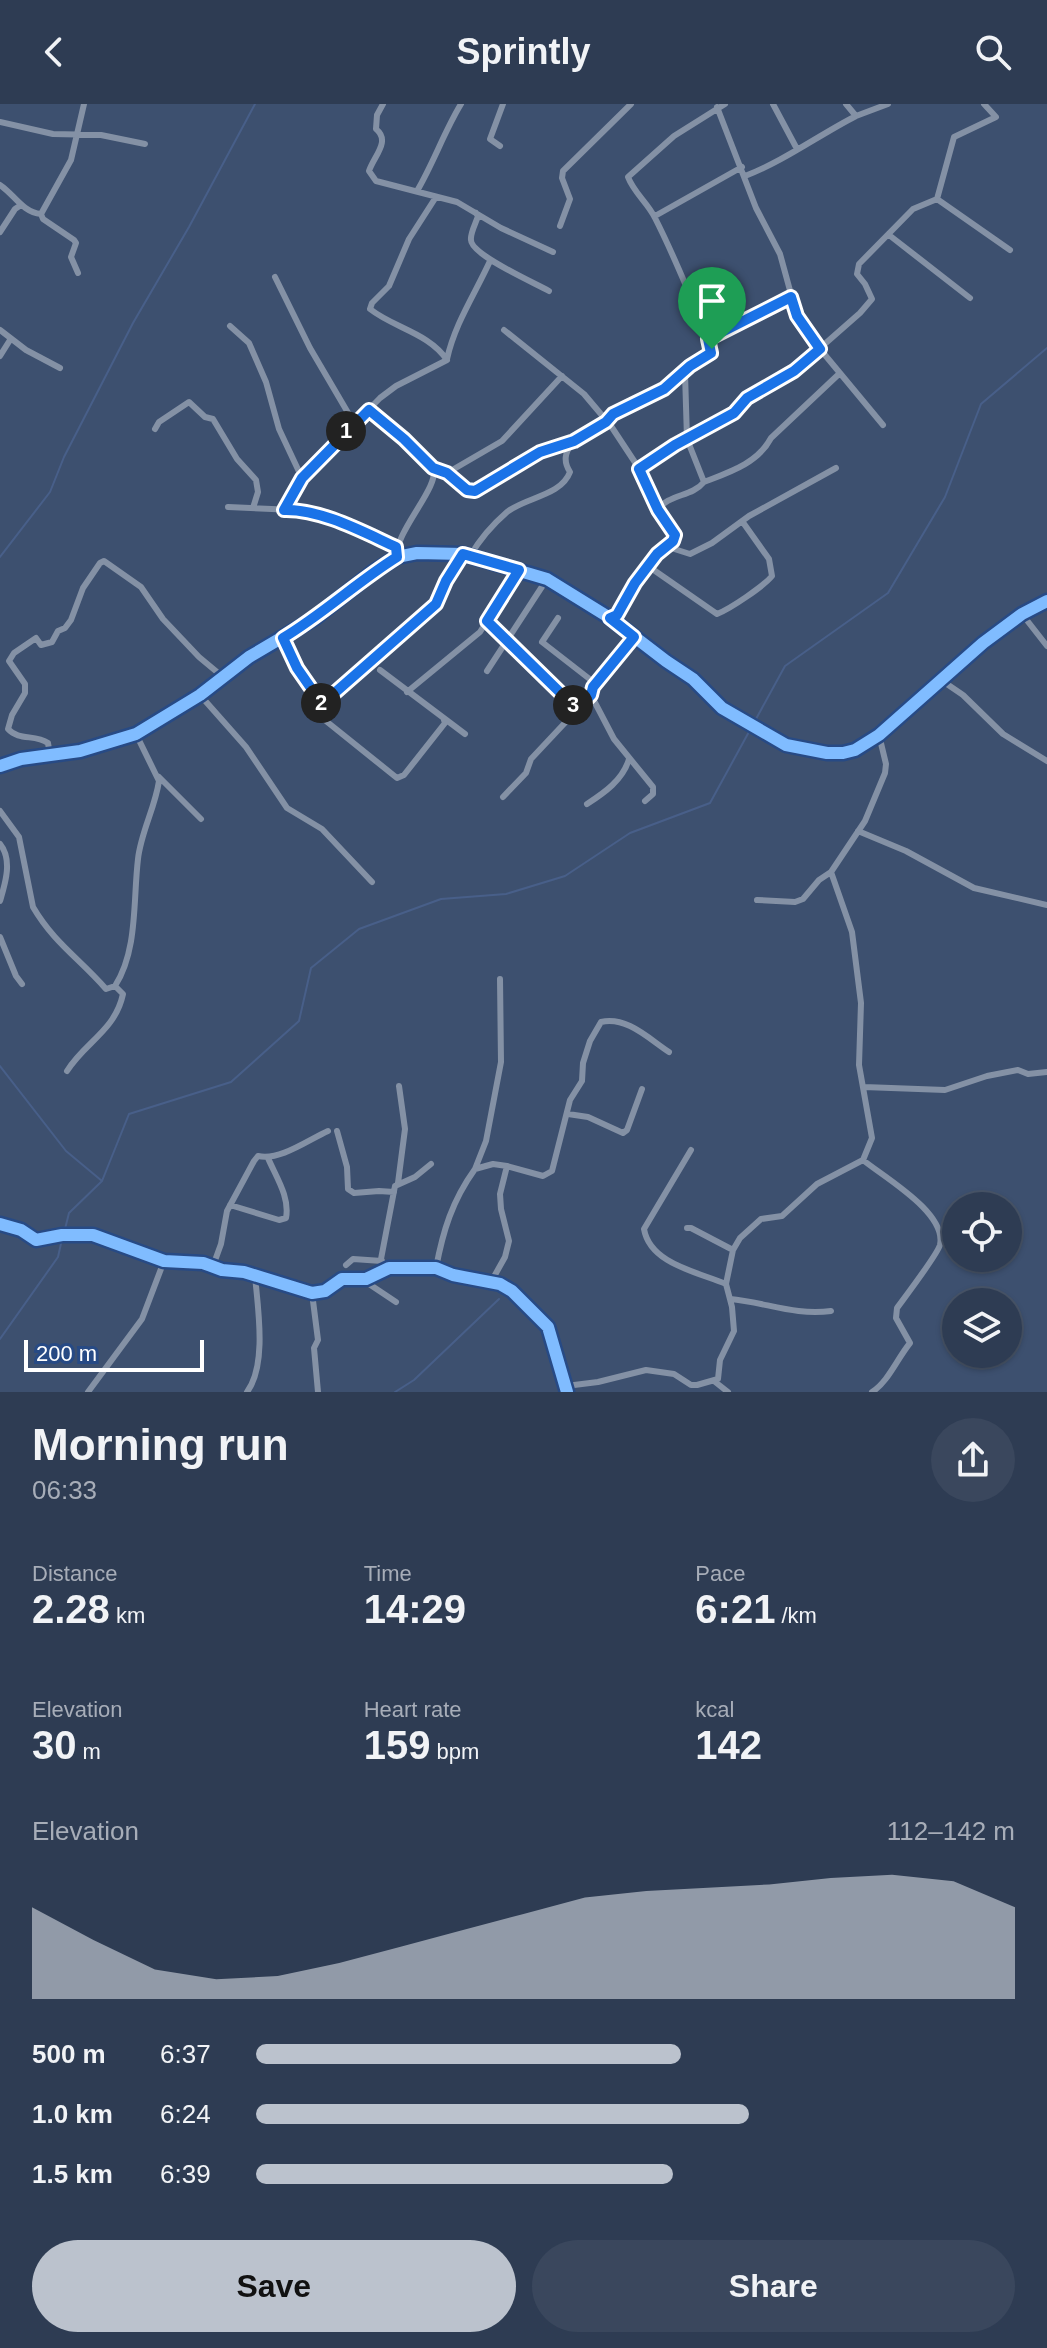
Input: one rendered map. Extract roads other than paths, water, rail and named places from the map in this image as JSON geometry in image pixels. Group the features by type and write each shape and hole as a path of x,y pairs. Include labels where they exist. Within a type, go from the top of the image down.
{"street":[{"path":"41,214 71,160 84,104"},
{"path":"383,104 375,121 376,129 384,140 369,171 376,181 393,188 446,198 553,252"},
{"path":"417,191 441,148 446,128 461,104"},
{"path":"500,146 490,139 503,104"},
{"path":"560,226 570,199 562,178 563,171 631,104"},
{"path":"773,104 797,149"},
{"path":"846,104 856,116"},
{"path":"745,176 784,158 856,116 888,104"},
{"path":"937,199 954,137 996,117 984,104"},
{"path":"369,410 433,468 447,473 467,490 475,491 540,452 574,441 606,422 613,414 664,389 711,353 695,302 655,216 635,192 628,175 674,136 720,105 756,208 780,254 797,316 883,425"},
{"path":"0,122 53,134 78,133 145,144"},
{"path":"655,216 742,167"},
{"path":"0,185 21,205 34,214 41,214"},
{"path":"436,197 409,239 389,286 370,309 440,350 447,360"},
{"path":"639,469 734,413 747,398 794,371 820,349 871,301 856,269 862,259 913,209 937,199"},
{"path":"937,199 1010,250"},
{"path":"0,232 21,205"},
{"path":"474,210 478,216 470,239 472,245 490,261 549,291"},
{"path":"41,214 43,219 76,243 71,257 78,273"},
{"path":"889,235 970,298"},
{"path":"284,510 302,478 354,423 396,386 447,360 456,326 490,261"},
{"path":"275,277 310,348 354,423"},
{"path":"708,339 791,297"},
{"path":"230,326 249,343 266,382 279,429 302,478"},
{"path":"0,330 10,340 60,368"},
{"path":"504,330 584,394 620,439 639,469 658,510 675,531 673,541 657,554 635,583 622,609 610,618"},
{"path":"0,356 10,340"},
{"path":"685,373 687,439 704,482"},
{"path":"658,510 663,503 692,492 704,482 753,460 765,450 771,438 840,373"},
{"path":"447,473 502,441 562,376"},
{"path":"155,429 176,408 189,402 205,417 213,419 237,459 256,480 258,492 253,508"},
{"path":"322,704 436,604 446,581 466,555 506,513 524,501 563,485 570,472 565,465 566,452 574,441"},
{"path":"397,557 396,547 435,475 433,468"},
{"path":"668,547 690,554 836,468"},
{"path":"228,507 295,510 334,518 396,547"},
{"path":"648,566 717,614 728,609 772,576 769,559 742,521"},
{"path":"0,766 21,759 100,746 136,734 200,695 249,657 315,618 397,557 436,552 466,555 547,579 610,618 693,679 722,708 786,745 810,751 843,753 855,750 879,735 983,643 1022,614 1047,601"},
{"path":"50,755 48,743 43,739 15,736 8,729 25,688 9,661 31,640 36,638 41,645 52,642 58,631 71,620 83,588 104,561 141,587 163,619 223,677"},
{"path":"407,692 480,632 519,570"},
{"path":"487,671 547,579"},
{"path":"1022,614 1047,646"},
{"path":"558,618 542,642 596,684"},
{"path":"487,621 577,709"},
{"path":"503,797 526,773 531,759 591,695 596,684 634,637"},
{"path":"283,638 297,668 322,704 326,721 397,778 404,775 440,731 444,720"},
{"path":"380,670 465,734"},
{"path":"941,680 963,695 1003,734 1047,761"},
{"path":"200,695 246,747 287,808 322,829 372,882"},
{"path":"591,695 614,739 653,787 653,794 645,801"},
{"path":"136,734 157,774 201,819"},
{"path":"757,900 795,902 803,899 819,880 831,872 865,821 885,773 879,735"},
{"path":"587,804 605,792 623,773 629,759"},
{"path":"0,811 19,837 33,907 38,916 62,948 106,989 115,986 126,964 138,859 157,791 157,774"},
{"path":"858,831 906,851 974,888 1047,905"},
{"path":"0,844 7,864 0,901"},
{"path":"0,1224 21,1230 36,1240 62,1235 93,1235 164,1261 203,1263 312,1293 325,1291 342,1279 366,1279 385,1269 436,1268 453,1275 491,1282 512,1291 548,1327 566,1391 574,1385 646,1370 674,1374 687,1383 697,1385 714,1381 718,1379 720,1360 734,1331 726,1284 733,1250 740,1238 761,1219 782,1216 817,1184 863,1160 872,1138 859,1065 861,1003 852,932 831,872"},
{"path":"0,937 22,984"},
{"path":"436,1268 444,1225 475,1169 486,1141 501,1062 500,979"},
{"path":"67,1071 76,1057 101,1036 120,1009 123,994 115,986"},
{"path":"475,1169 493,1164 543,1176 552,1171 570,1100 582,1081 583,1063 590,1041 601,1022 609,1020 634,1027 669,1052"},
{"path":"864,1087 945,1090 987,1076 1018,1070 1028,1074 1047,1072"},
{"path":"385,1269 382,1261 405,1129 399,1086"},
{"path":"568,1114 588,1117 623,1133 627,1130 642,1089"},
{"path":"213,1266 230,1205 258,1156 268,1158 328,1131"},
{"path":"337,1131 347,1167 348,1189 354,1193 394,1192"},
{"path":"691,1150 644,1229 645,1238 652,1249 664,1258 726,1284"},
{"path":"230,1205 279,1220 286,1218 287,1205 268,1158"},
{"path":"863,1160 929,1213 940,1229 940,1247 897,1308 896,1318 910,1343 883,1385 872,1392"},
{"path":"398,1183 415,1177 431,1164"},
{"path":"491,1282 505,1257 509,1241 500,1194 507,1166"},
{"path":"687,1228 733,1250"},
{"path":"346,1265 353,1259 382,1261"},
{"path":"88,1392 142,1319 164,1261"},
{"path":"247,1392 256,1380 257,1367 259,1329 255,1276"},
{"path":"366,1279 396,1302"},
{"path":"312,1293 318,1340 314,1348 318,1392"},
{"path":"730,1299 799,1313 831,1311"},
{"path":"714,1381 728,1392"},
{"path":"686,1392 687,1383"}],"waterway":[{"path":"0,557 50,492 64,457 133,323 255,104"},
{"path":"64,1233 69,1213 102,1181 129,1114 231,1082 299,1021 311,968 359,929 441,899 506,894 565,876 630,833 710,803 785,666 888,593 945,497 981,404 1047,348"},
{"path":"0,1066 66,1151 102,1181"},
{"path":"0,1339 58,1257 62,1239"},
{"path":"395,1392 414,1380 499,1299"}]}
